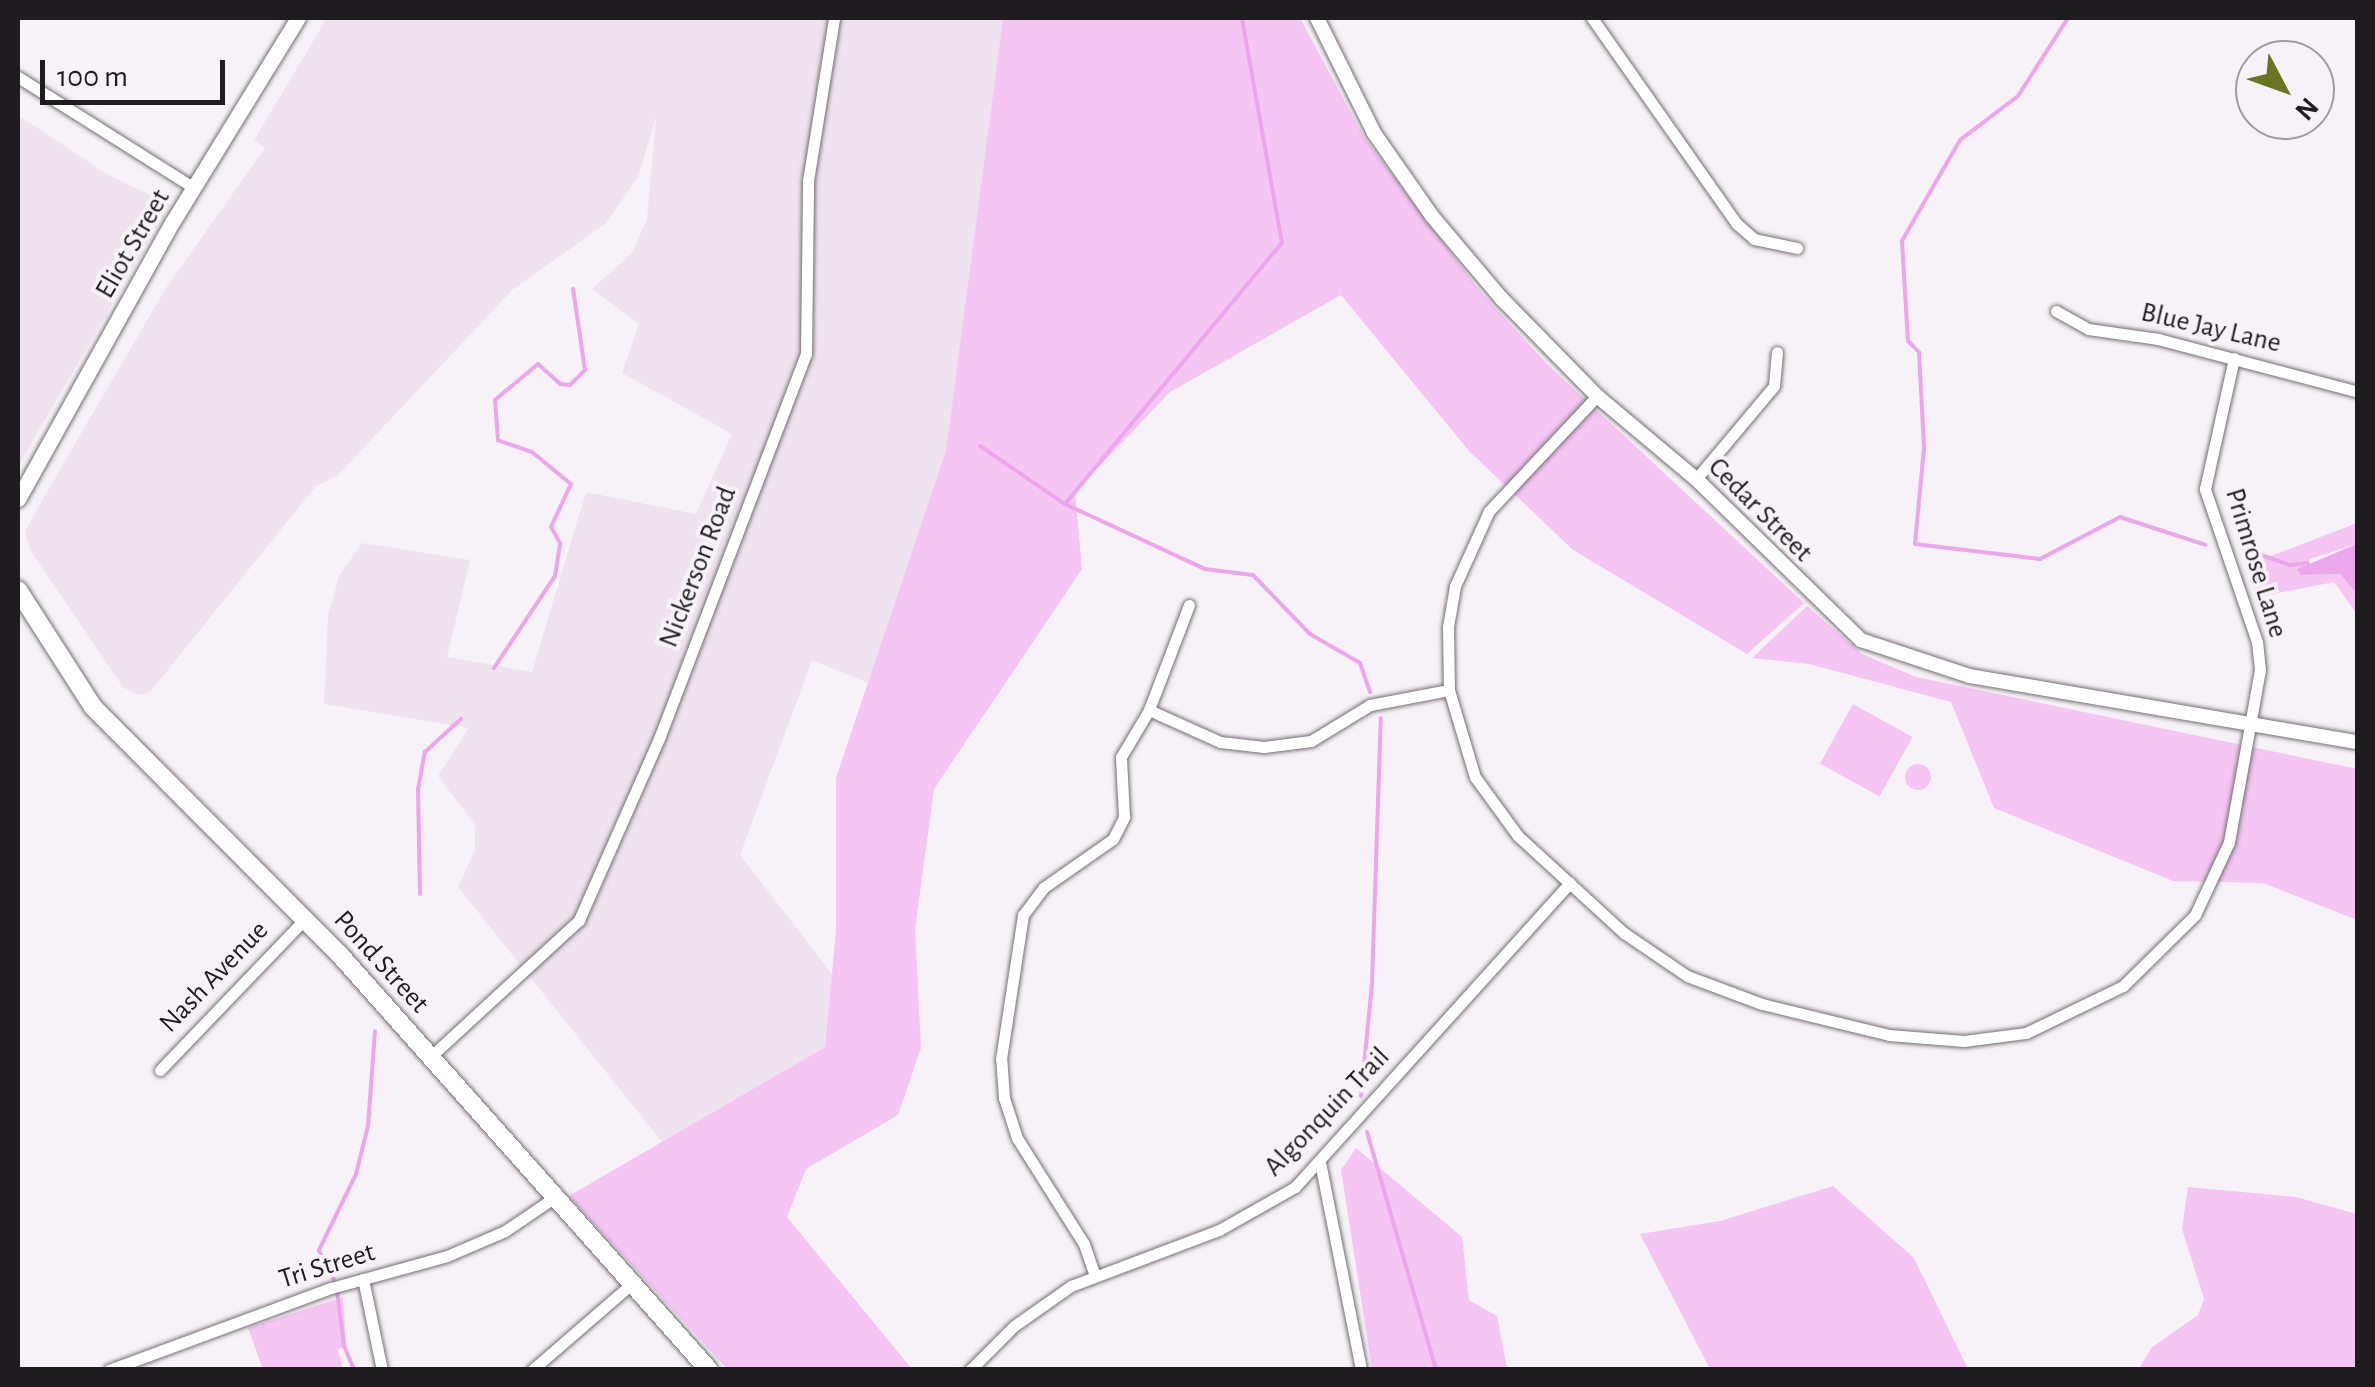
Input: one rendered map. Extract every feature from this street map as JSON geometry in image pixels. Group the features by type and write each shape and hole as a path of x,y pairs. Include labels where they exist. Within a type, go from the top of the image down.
{"main road":[{"name":"Eliot Street","path":"18,500 194,188 298,18"},
{"path":"18,482 38,463"},
{"name":"Pond Street","path":"18,590 80,692 305,919 629,1286 710,1370"}],"street":[{"name":"Nickerson Road","path":"429,1058 579,920 660,736 806,354 808,180 834,18"},
{"name":"Cedar Street","path":"1317,18 1351,94 1432,216 1598,396 1696,479 1816,601 1877,648 1970,676 2358,742"},
{"path":"1592,18 1737,224 1754,239 1797,248"},
{"path":"18,77 194,188"},
{"name":"Blue Jay Lane","path":"2056,311 2088,330 2234,358 2358,392"},
{"path":"1696,479 1774,386 1777,352"},
{"name":"Primrose Lane","path":"1598,396 1502,496 1476,534 1451,605 1449,690 1475,777 1508,826 1654,956 1743,999 1912,1039 2026,1033 2123,986 2188,923 2229,842 2254,726 2257,642 2205,489 2234,358"},
{"path":"1094,1274 1084,1244 1017,1138 1004,1098 1001,1059 1023,915 1043,888 1114,840 1124,817 1121,756 1149,710 1189,605"},
{"path":"1149,710 1220,742 1286,746 1324,735 1370,705 1449,690"},
{"name":"Algonquin Trail","path":"970,1370 1032,1312 1094,1274 1252,1215 1320,1162 1570,883"},
{"name":"Nash Avenue","path":"160,1070 305,919"},
{"path":"1320,1162 1361,1370"},
{"name":"Tri Street","path":"109,1370 336,1286 485,1241 552,1199"},
{"path":"363,1279 382,1370"},
{"path":"532,1370 629,1286"}],"shaded area":[{"path":"327,18 1003,18 946,450 868,683 812,660 740,855 832,974 825,1047 662,1142 458,887 475,850 475,825 438,776 469,728 324,704 328,616 339,576 362,543 470,560 447,657 532,672 586,492 696,514 732,434 622,373 639,324 592,289 632,253 647,219 656,117 638,177 605,224 512,290 337,476 316,486 150,692 137,695 123,687 30,550 25,532 44,497 166,288 265,148 254,140"},
{"path":"1003,18 1300,18 1364,137 1479,290 1547,364 1804,603 1747,654 1573,550 1469,451 1341,295 1170,392 1075,492 1082,569 934,789 915,929 921,1048 898,1115 806,1169 787,1217 912,1369 727,1369 569,1196 825,1047 836,931 836,778 946,450"},
{"path":"18,115 107,174 170,205 18,466"},
{"path":"2357,523 2357,544 2310,559 2301,575 2340,574 2357,594 2357,614 2334,582 2258,597 2250,564"},
{"path":"2357,544 2357,594 2340,574 2301,575 2297,569"},
{"path":"1807,606 1862,654 1916,677 2357,769 2357,920 2263,883 2173,881 1994,808 1951,702 1809,664 1752,658"},
{"path":"1853,704 1912,737 1880,796 1820,763"},
{"path":"1918,764 1927,768 1931,777 1927,786 1918,790 1909,786 1905,777 1909,768"},
{"path":"1356,1148 1462,1237 1469,1300 1497,1316 1507,1369 1372,1369 1341,1170"},
{"path":"1833,1186 1914,1258 1968,1369 1710,1369 1640,1234 1720,1221"},
{"path":"2188,1187 2296,1197 2357,1214 2357,1369 2139,1369 2151,1348 2198,1315 2204,1299 2182,1229"},
{"path":"343,1297 346,1346 338,1350 343,1369 263,1369 248,1328"}],"waterway":[{"path":"1065,504 1282,243 1242,18"},
{"path":"2068,18 2018,96 1960,140 1902,241 1908,341 1919,352 1924,448 1915,544 2040,559 2120,517 2206,545"},
{"path":"494,668 555,576 560,543 551,527 571,484 532,452 498,440 495,400 538,364 560,384 570,385 585,370 573,289"},
{"path":"980,446 1065,504 1205,569 1253,575 1310,634 1360,663 1370,692"},
{"path":"2245,549 2290,565 2308,563"},
{"path":"1361,1096 1372,983 1381,718"},
{"path":"420,894 418,790 425,752 461,719"},
{"path":"335,1282 319,1250 356,1174 368,1126 375,1031"},
{"path":"1367,1132 1436,1370"},
{"path":"337,1291 344,1346 354,1370"}]}
